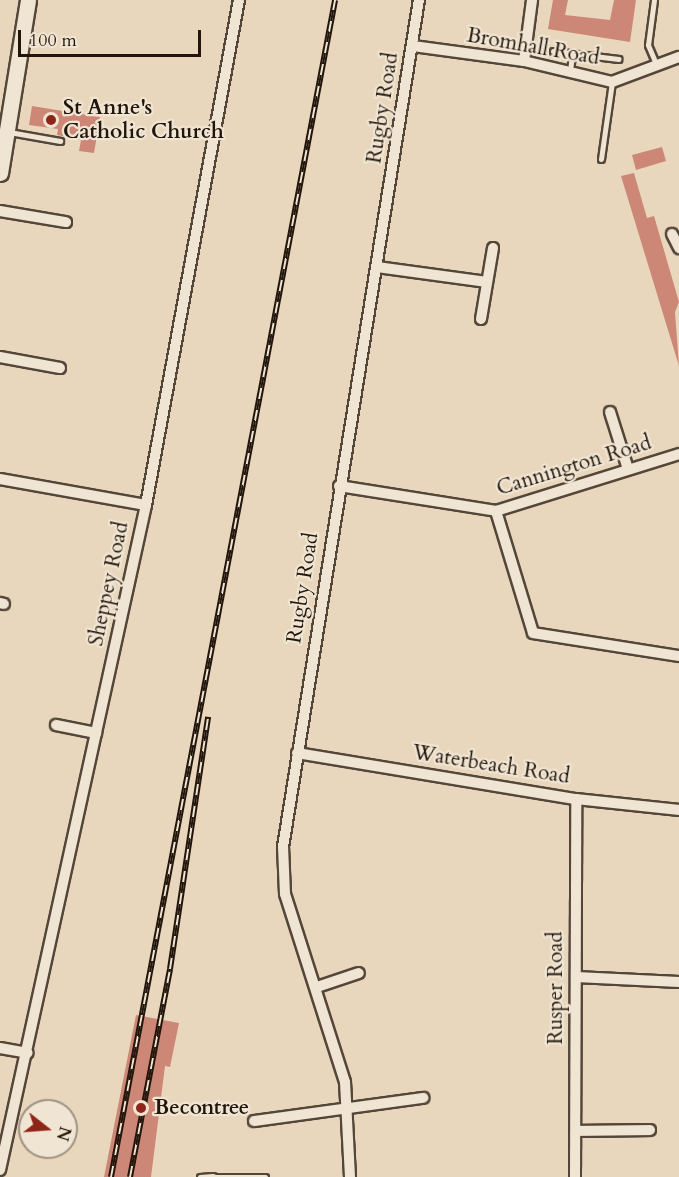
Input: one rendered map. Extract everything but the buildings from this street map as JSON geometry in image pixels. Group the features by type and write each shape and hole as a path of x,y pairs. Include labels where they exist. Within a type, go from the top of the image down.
{"street":[{"path":"0,173 28,0"},
{"name":"Sheppey Road","path":"0,1170 28,1053 146,505 240,0"},
{"name":"Rugby Road","path":"350,1177 350,1108 317,987 285,894 283,847 339,486 420,0"},
{"path":"524,61 532,0"},
{"name":"Bromhall Road","path":"413,46 524,61 612,82 679,57"},
{"path":"0,211 66,222"},
{"path":"672,234 679,248"},
{"path":"481,319 493,248"},
{"path":"377,267 487,282"},
{"path":"0,357 60,368"},
{"path":"610,412 628,469"},
{"name":"Cannington Road","path":"339,486 496,511 679,454"},
{"path":"0,479 146,505"},
{"path":"496,511 533,633 679,656"},
{"path":"56,725 96,733"},
{"name":"Waterbeach Road","path":"297,753 576,799 679,810"},
{"name":"Rusper Road","path":"575,1177 576,799"},
{"path":"317,987 359,973"},
{"path":"576,977 679,982"},
{"path":"0,1048 28,1053"},
{"path":"254,1121 423,1098"},
{"path":"576,1131 650,1130"}],"lane":[{"path":"654,0 648,45 656,64"},
{"path":"553,51 619,59"},
{"path":"570,71 572,54"},
{"path":"601,159 612,82"},
{"path":"7,132 60,141"},
{"path":"200,1177 265,1177"}],"railway":[{"path":"111,1177 335,0"},
{"path":"130,1177 170,969 208,717"}],"place":[{"name":"St Anne's Catholic Church","path":"51,120"},
{"name":"Becontree","path":"141,1108"}]}
